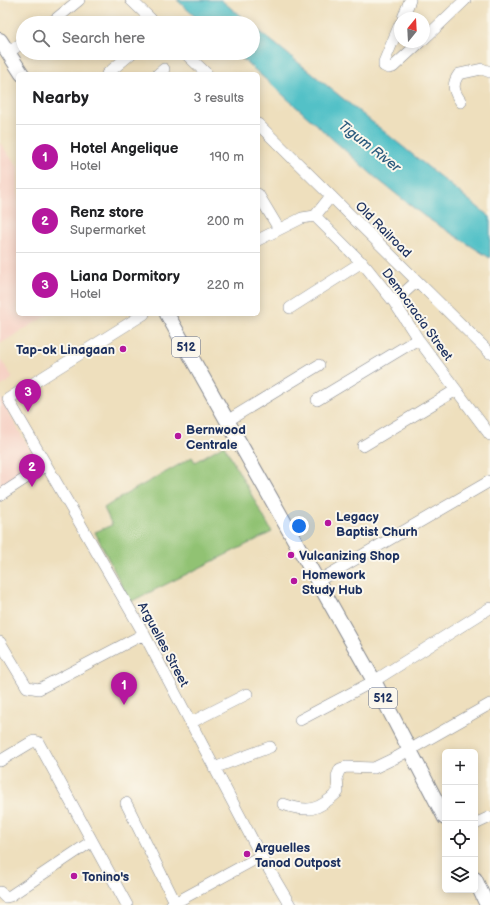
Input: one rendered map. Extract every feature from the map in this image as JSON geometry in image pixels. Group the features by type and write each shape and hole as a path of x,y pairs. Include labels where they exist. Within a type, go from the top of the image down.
{"main road":[{"path":"0,40 21,72"},
{"name":"512","path":"169,316 374,681 442,812"},
{"path":"478,886 487,905"}],"street":[{"path":"60,16 80,0"},
{"path":"131,0 148,16"},
{"path":"405,12 410,0"},
{"path":"430,33 465,0"},
{"path":"394,38 384,62 384,66 388,68 393,67 414,48"},
{"path":"8,53 16,47"},
{"path":"109,72 124,60"},
{"path":"192,60 205,72"},
{"path":"461,102 454,92 453,84 459,74 482,69 490,72"},
{"name":"Old Railroad","path":"260,126 490,353"},
{"path":"260,239 302,218 315,216 331,196"},
{"path":"260,197 279,229"},
{"name":"Democracia Street","path":"315,216 362,262 394,302 418,340 490,435"},
{"path":"290,308 362,262"},
{"path":"394,302 417,281"},
{"name":"Arguelles Street","path":"141,316 8,399 144,634 261,856 290,905"},
{"path":"317,400 418,340"},
{"path":"228,421 319,365"},
{"path":"363,446 456,390"},
{"path":"0,495 46,465"},
{"path":"318,581 490,480"},
{"path":"300,720 374,681 490,608"},
{"path":"0,642 27,687 40,689 144,634"},
{"path":"190,723 247,694"},
{"path":"283,804 306,811 319,807 338,792 337,776 340,770 346,767 374,768 410,750 490,704"},
{"path":"0,761 30,743 34,741 38,742 127,905"},
{"path":"214,768 270,747"},
{"path":"126,803 173,904 261,856"},
{"path":"478,823 490,817"},
{"path":"0,892 5,897 10,896 92,842"}],"shaded area":[{"path":"0,143 16,164 16,316 46,316 0,344"},
{"path":"0,358 13,378 0,387"},
{"path":"0,397 38,464 0,488"}],"green space":[{"path":"224,445 272,532 130,602 95,532 112,525 104,508 192,457 195,462"}],"water":[{"path":"177,0 221,0 240,16 194,16"},
{"name":"Tigum River","path":"260,32 490,217 490,258 424,216 376,178 260,74 260,72 257,72 244,60 260,60"}],"place":[{"name":"Tap-ok Linagaan","path":"123,349"},
{"name":"Liana Dormitory","path":"28,412"},
{"name":"Bernwood Centrale","path":"178,436"},
{"name":"Renz store","path":"32,487"},
{"name":"Legacy Baptist Churh","path":"328,523"},
{"name":"Vulcanizing Shop","path":"291,555"},
{"name":"Homework Study Hub","path":"294,581"},
{"name":"Hotel Angelique","path":"124,705"},
{"name":"Arguelles Tanod Outpost","path":"247,854"},
{"name":"Tonino's","path":"74,876"}]}
